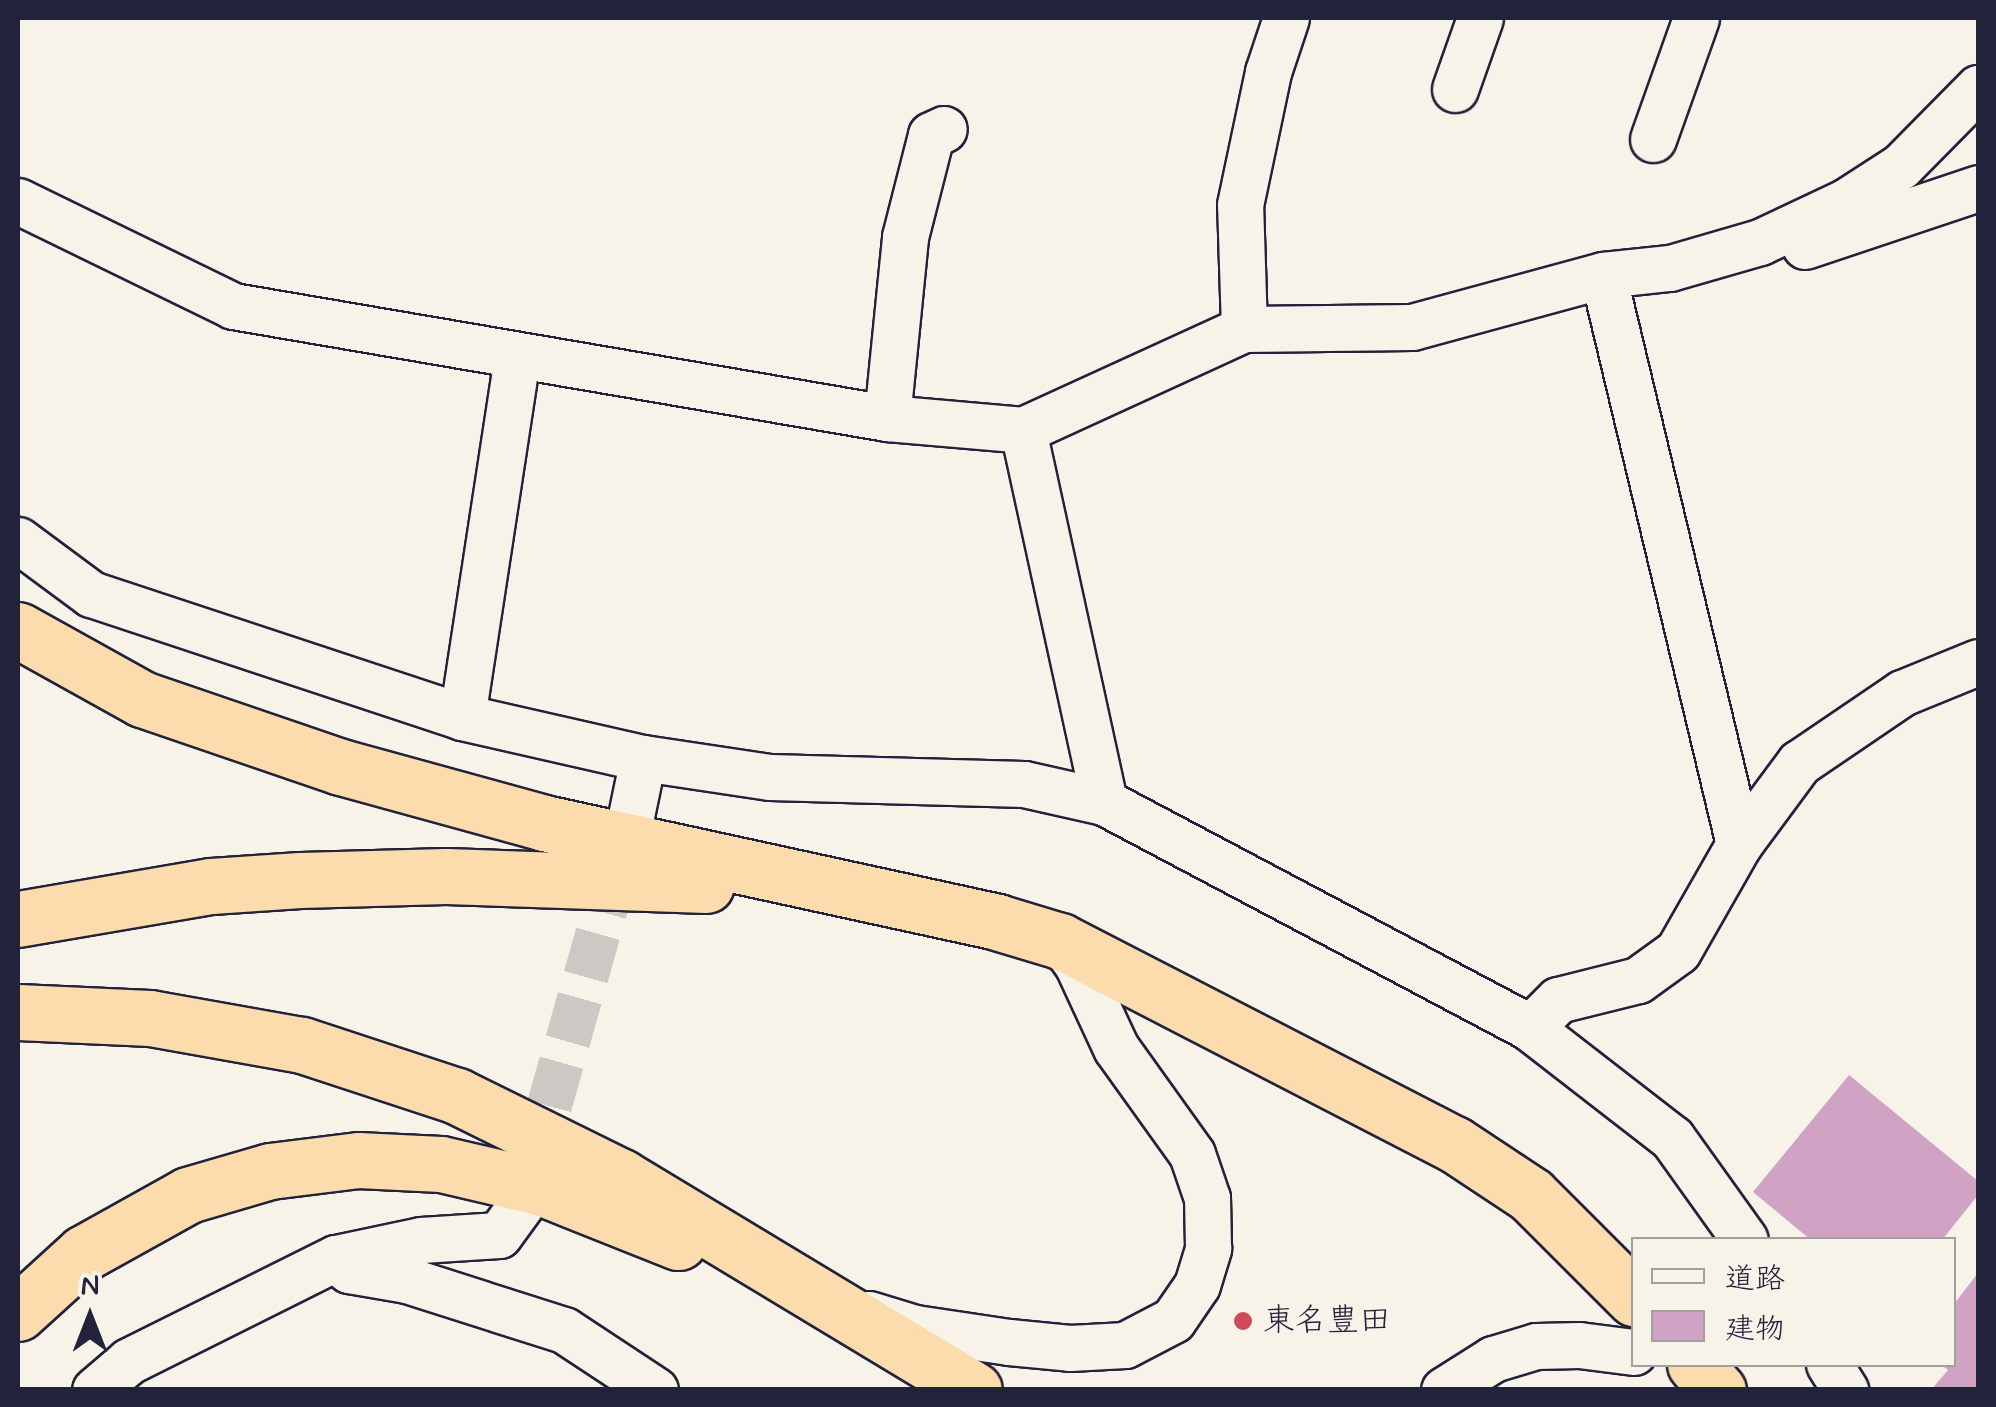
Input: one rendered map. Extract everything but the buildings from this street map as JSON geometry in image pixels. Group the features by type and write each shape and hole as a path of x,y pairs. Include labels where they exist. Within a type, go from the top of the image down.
{"highway":[{"path":"18,630 142,699 340,767 544,823 856,891 1060,941 1454,1144 1531,1196 1631,1295"},
{"path":"18,919 212,886 300,880 446,876 856,891"},
{"path":"18,1012 150,1018 302,1044 457,1096 621,1177 974,1390"},
{"path":"18,1314 84,1252 188,1196 270,1171 358,1160 441,1164 540,1187 820,1299"}],"street":[{"path":"1244,329 1240,205 1268,72 1286,18"},
{"path":"1455,89 1480,18"},
{"path":"1653,138 1696,18"},
{"path":"18,201 233,306 887,418 1022,430 1244,329 1412,328 1602,274 1670,268 1760,242 1846,201 1901,166 1978,88"},
{"path":"887,418 905,237 931,135 944,129"},
{"path":"1712,256 1746,265 1978,188"},
{"path":"1602,274 1739,844"},
{"path":"462,717 517,356"},
{"path":"1022,430 1104,802"},
{"path":"18,540 91,594 462,717 643,758 770,777 1024,784 1104,802 1530,1028 1672,1138 1743,1237"},
{"path":"1530,1028 1558,1000 1638,980 1678,951 1739,844 1799,763 1902,693 1978,662"},
{"path":"630,816 643,758"},
{"path":"820,1299 915,1328 1070,1348 1125,1344 1173,1320 1197,1285 1208,1248 1207,1198 1192,1154 1116,1048 1077,964 1060,941"},
{"path":"95,1390 129,1361 336,1258 421,1240 499,1234 522,1203"},
{"path":"336,1258 349,1270 407,1280 564,1330 655,1390"},
{"path":"1444,1390 1493,1360 1536,1346 1579,1345 1631,1352"},
{"path":"1831,1367 1846,1390"}],"tunnel":[{"path":"531,1170 621,852"}],"place":[{"name":"東名豊田","path":"1243,1321"}]}
